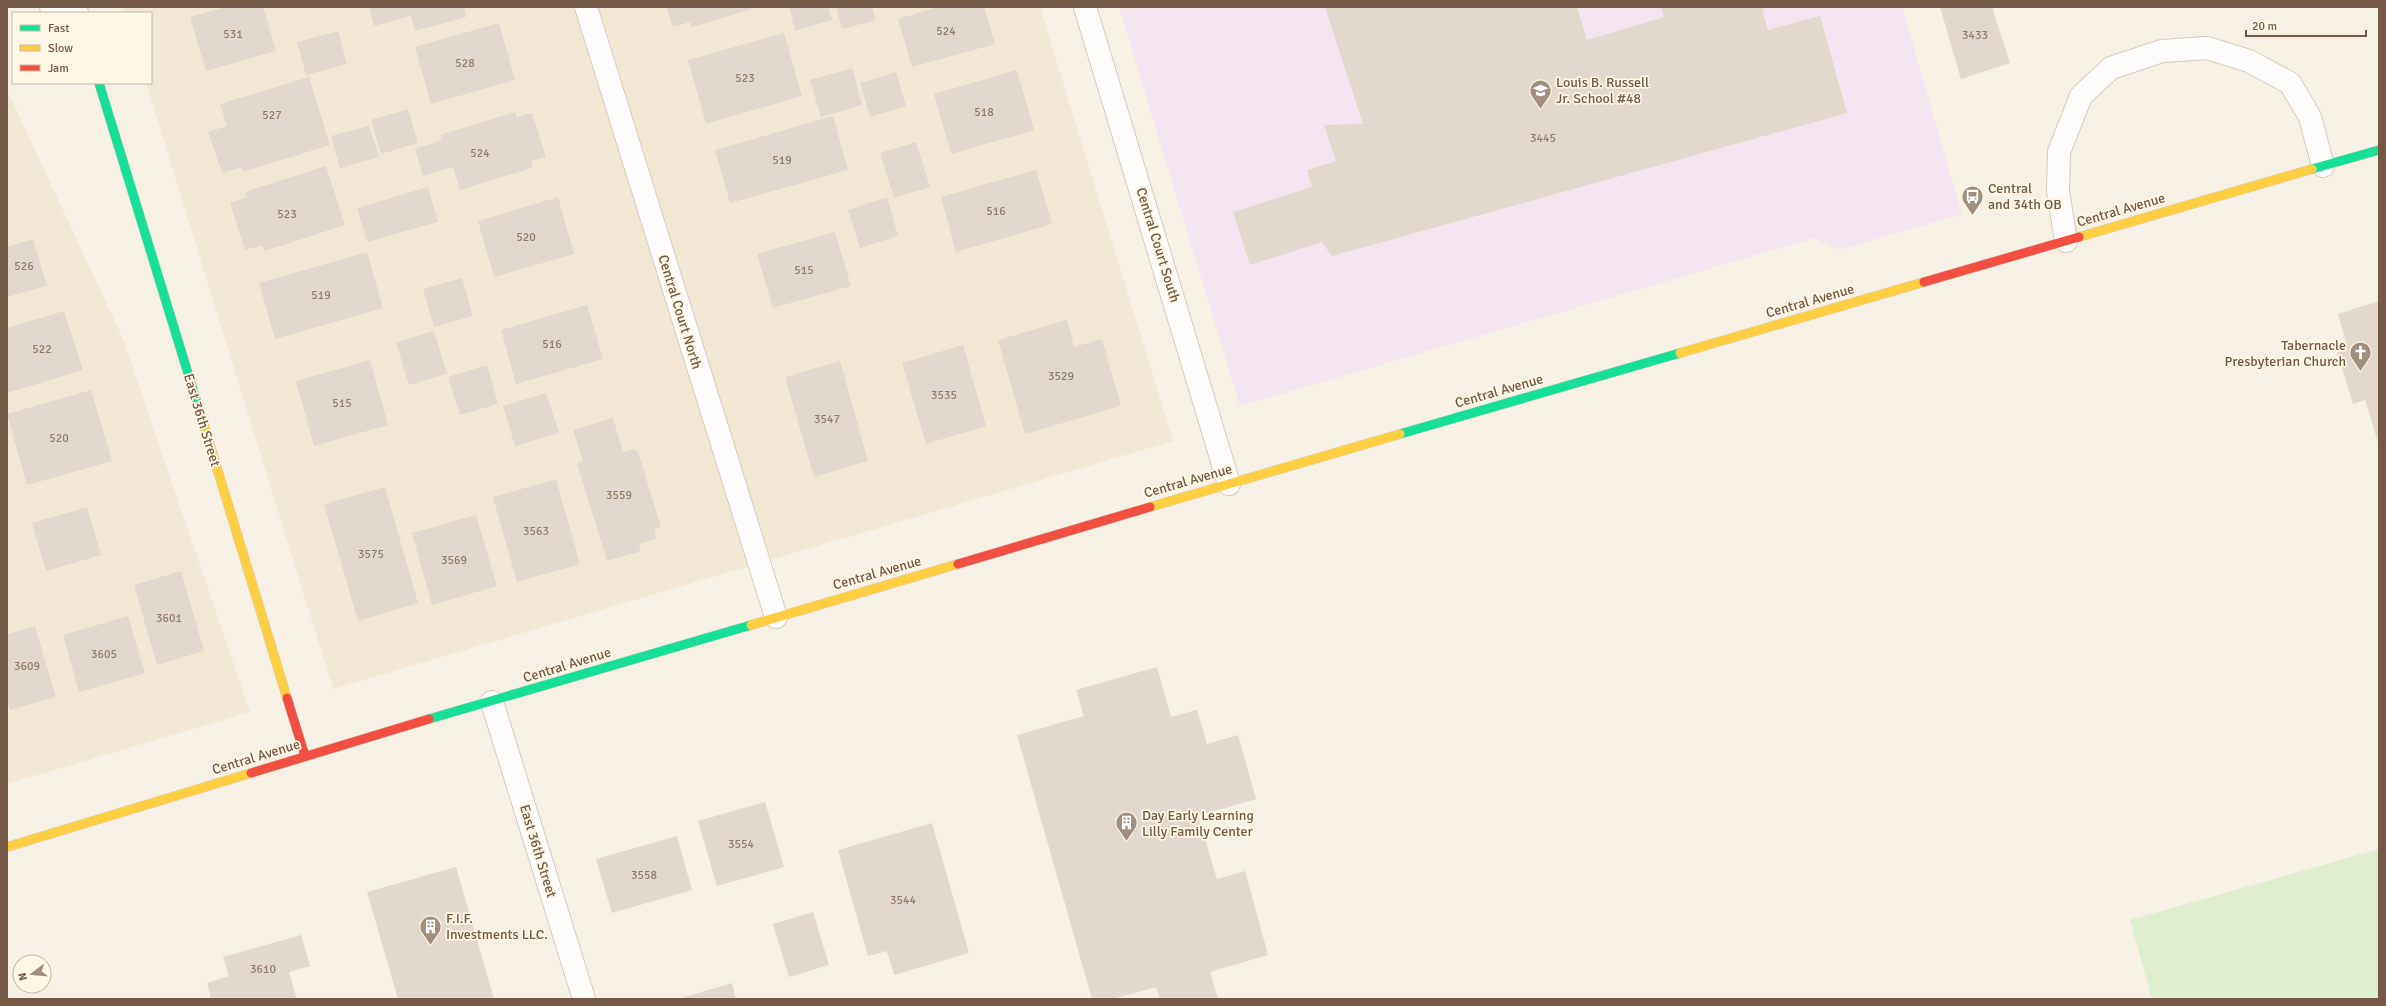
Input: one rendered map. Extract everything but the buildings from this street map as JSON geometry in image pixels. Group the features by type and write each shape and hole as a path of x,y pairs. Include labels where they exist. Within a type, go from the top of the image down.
{"main road":[{"name":"East 36th Street","path":"99,84 305,756"},
{"name":"Central Avenue","path":"7,847 305,756 1229,484 2379,150"}],"street":[{"name":"Central Court North","path":"586,7 776,618"},
{"name":"Central Court South","path":"1085,7 1229,484"},
{"path":"2066,241 2058,191 2059,152 2081,96 2111,68 2162,51 2207,48 2249,61 2290,83 2310,118 2323,166"},
{"name":"East 36th Street","path":"492,702 584,999"}],"shaded area":[{"path":"123,7 1040,7 1173,441 333,689 146,84 152,84 152,12 125,12"},
{"name":"Louis B. Russell Jr. School #48","path":"1119,7 1902,7 1962,214 1839,250 1814,238 1240,406"},
{"path":"7,90 123,339 250,712 7,784"}],"green space":[{"path":"2379,849 2379,999 2152,999 2130,920"}],"traffic: fast":[{"path":"99,84 202,419"},
{"path":"2312,169 2379,150"},
{"path":"1400,434 1680,353"},
{"path":"429,719 751,625"}],"traffic: slow":[{"path":"2079,237 2312,169"},
{"path":"1680,353 1924,282"},
{"path":"202,419 287,698"},
{"path":"1150,507 1400,434"},
{"path":"751,625 958,564"},
{"path":"7,847 251,773"}],"traffic: jam":[{"path":"1924,282 2079,237"},
{"path":"958,564 1150,507"},
{"path":"287,698 305,756"},
{"path":"251,773 429,719"}],"place":[{"name":"Louis B. Russell Jr. School #48","path":"1541,110"},
{"name":"Central and 34th OB","path":"1972,216"},
{"name":"Tabernacle Presbyterian Church","path":"2361,372"},
{"name":"Day Early Learning Lilly Family Center","path":"1127,842"},
{"name":"F.I.F. Investments LLC.","path":"431,946"}]}
